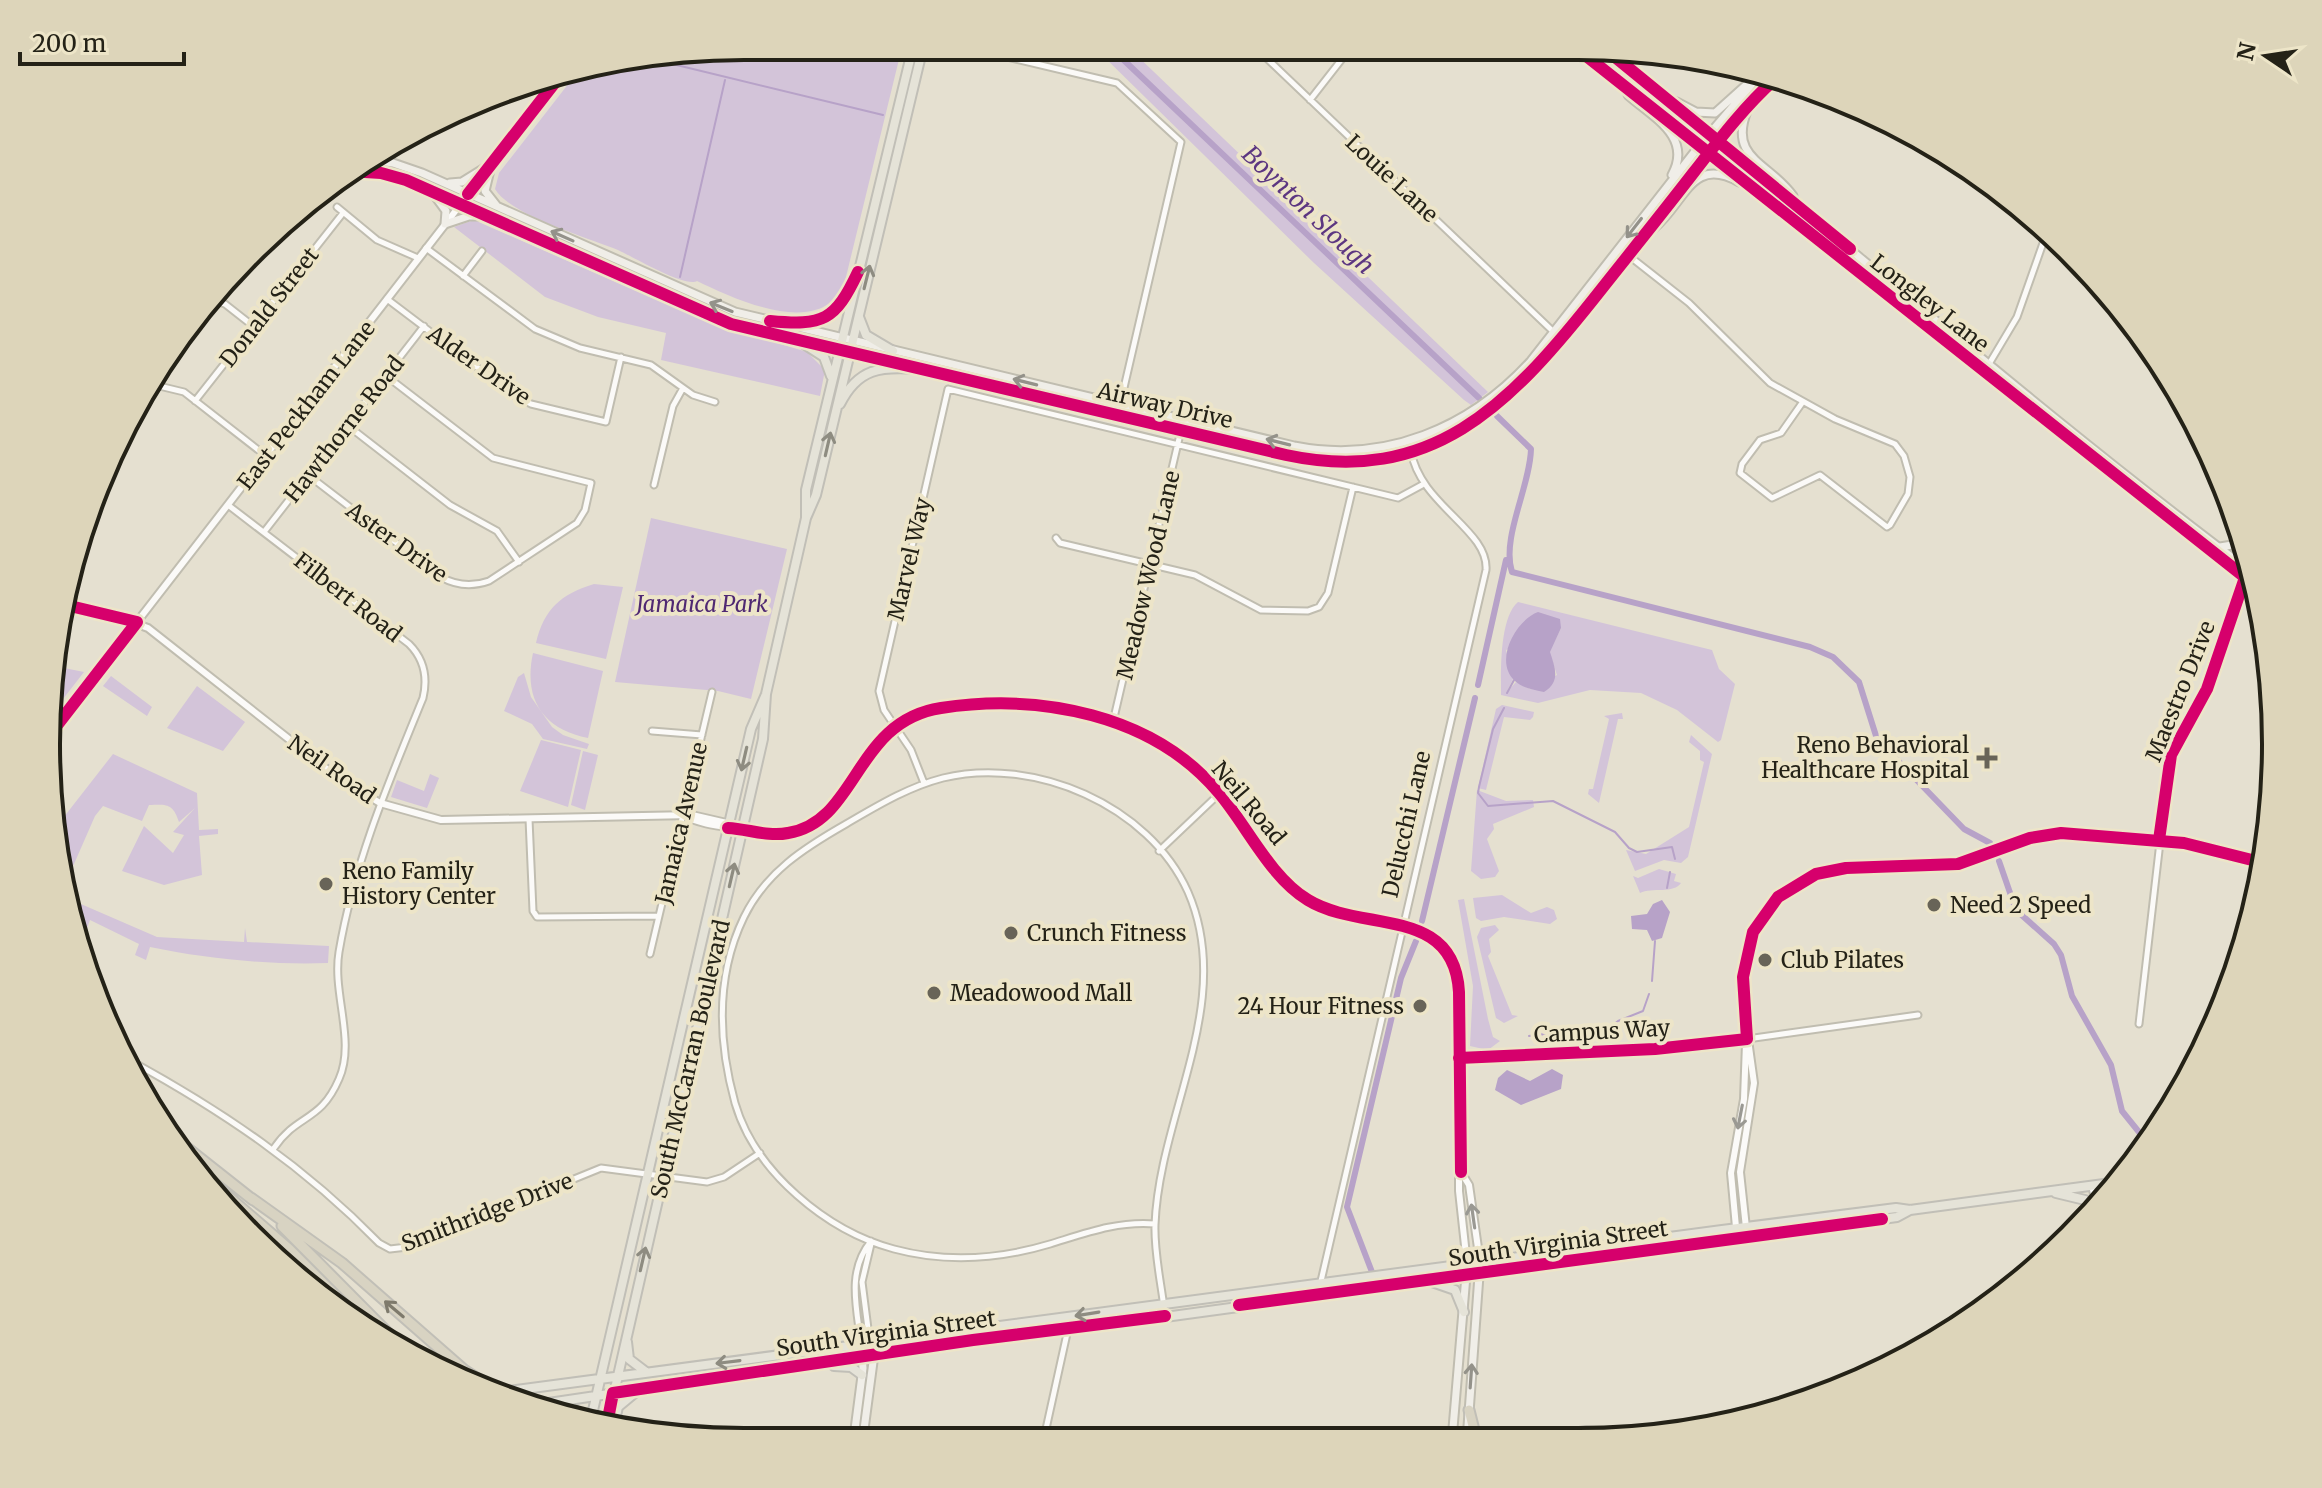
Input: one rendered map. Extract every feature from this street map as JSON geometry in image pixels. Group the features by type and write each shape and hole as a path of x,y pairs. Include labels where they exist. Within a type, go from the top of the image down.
{"highway":[{"path":"199,1157 342,1263 461,1366"},
{"path":"251,1198 374,1319"},
{"path":"243,1209 322,1282"},
{"path":"1469,1410 1474,1428"}],"main road":[{"name":"South McCarran Boulevard","path":"593,1411 751,729 766,694 806,518 816,495 849,353 847,340 858,272 910,60"},
{"name":"South McCarran Boulevard","path":"806,518 806,490 839,350 858,315 920,60"},
{"name":"Longley Lane","path":"1592,60 1798,204 1897,290 2238,564"},
{"name":"Longley Lane","path":"1620,61 1662,94 1762,195 1984,372 2239,566"},
{"path":"1614,78 1679,144 1679,162 1661,194"},
{"path":"1662,94 1696,112 1710,114 1720,109 1747,81"},
{"name":"Airway Drive","path":"386,162 442,182 725,309 1309,449 1356,450 1404,443 1460,420 1512,381 1753,82"},
{"name":"Airway Drive","path":"369,172 381,173 428,189 719,320 1309,459 1370,459 1411,451 1439,441 1484,416 1518,389 1714,147 1767,87"},
{"path":"1754,100 1743,123 1744,147 1776,177 1798,204"},
{"path":"442,182 462,182 491,164"},
{"path":"491,164 485,191 501,209"},
{"path":"1645,234 1661,223 1695,181 1706,174 1727,175 1762,195"},
{"path":"428,189 445,207 445,224 472,215 498,220"},
{"path":"770,321 806,324 827,318 844,300 858,272"},
{"path":"858,315 865,334 893,351"},
{"path":"799,341 827,361 831,385"},
{"path":"834,416 848,389 864,373 883,367 918,369"},
{"path":"1120,405 1177,424 1182,429 1189,426 1248,435"},
{"path":"1411,451 1416,444 1447,432 1460,420"},
{"path":"2220,547 2232,545"},
{"name":"South McCarran Boulevard","path":"609,1415 767,717 766,694"},
{"name":"South Virginia Street","path":"557,1402 813,1364 867,1351 1164,1305 1423,1281 1896,1208 1910,1210 2101,1185"},
{"path":"2052,1192 2086,1201"},
{"name":"South Virginia Street","path":"518,1390 616,1376 1068,1329 1165,1316 1480,1262 1742,1233"},
{"name":"Neil Road","path":"1468,1428 1480,1262"},
{"name":"Neil Road","path":"1453,1428 1467,1264"},
{"path":"1423,1281 1451,1287 1464,1312"},
{"path":"627,1328 629,1359 646,1373"},
{"path":"855,1428 867,1351"},
{"path":"863,1428 867,1351"},
{"path":"813,1364 851,1367 862,1375"},
{"path":"616,1416 618,1407 640,1389"}],"street":[{"path":"1020,60 1117,83 1181,142 1120,405"},
{"name":"Louie Lane","path":"1268,60 1561,339"},
{"path":"1310,100 1341,60"},
{"name":"East Peckham Lane","path":"61,721 551,88"},
{"path":"337,207 377,240 418,258"},
{"name":"Donald Street","path":"195,401 343,213"},
{"path":"1984,372 2017,317 2043,243"},
{"path":"426,248 522,320 549,336 651,365 683,388 715,402"},
{"path":"1619,248 1689,303 1759,375 1802,403 1895,444 1904,456 1910,477 1908,494 1887,527 1820,475 1772,498 1740,473 1742,464 1760,440 1781,433 1802,403"},
{"path":"463,276 482,251"},
{"name":"Alder Drive","path":"387,299 522,401 606,422 621,357"},
{"path":"222,303 253,326"},
{"name":"Hawthorne Road","path":"264,532 424,326"},
{"name":"Aster Drive","path":"308,475 448,581 464,585 481,584 577,523 585,510 591,483 493,458 385,375"},
{"path":"162,386 178,389 266,456"},
{"path":"654,485 673,406 683,388"},
{"name":"Marvel Way","path":"924,783 911,750 884,710 879,691 948,389 1178,445"},
{"path":"347,425 450,505 497,531 519,562"},
{"name":"Meadow Wood Lane","path":"1113,722 1182,429"},
{"path":"1178,445 1398,498 1422,485 1414,469 1411,451"},
{"name":"Delucchi Lane","path":"1319,1289 1486,570 1484,550 1422,485"},
{"path":"1056,538 1060,543 1204,579 1261,610 1313,610 1323,603 1328,593 1353,487"},
{"name":"Filbert Road","path":"228,505 409,644 423,665 423,698 369,829 339,954 344,1055 341,1074 325,1107 292,1126 274,1148"},
{"name":"Maestro Drive","path":"2139,1024 2171,755 2207,689 2244,588"},
{"name":"Neil Road","path":"74,607 137,622 337,777 380,803 441,820 683,815 742,829 784,834 820,819 836,803 872,748 895,726 925,711 956,706 1045,706 1113,722 1171,751 1220,793 1301,895 1334,911 1403,926 1435,939 1455,966 1459,992 1459,1191 1467,1264"},
{"name":"Jamaica Avenue","path":"650,954 712,692"},
{"path":"652,731 702,735"},
{"path":"1155,1224 1115,1224 1027,1250 979,1257 920,1255 871,1241 807,1203 760,1153 738,1112 722,1045 725,979 743,919 766,882 790,858 896,796 924,783 957,775 991,772 1054,781 1104,804 1159,851 1189,896 1203,947 1205,974 1202,1004 1164,1167 1155,1224 1165,1316"},
{"path":"1159,851 1220,793"},
{"path":"529,819 533,911 537,917 659,916"},
{"path":"1742,1233 1740,1172 1754,1083 1747,1039 1743,977 1751,936 1772,902 1804,879 1840,869 1958,864 2053,834 2159,840 2252,860"},
{"name":"Campus Way","path":"1459,1058 1655,1049 1918,1015"},
{"name":"Smithridge Drive","path":"142,1067 221,1112 274,1148 323,1187 379,1243 396,1249 593,1170 610,1167 698,1183 715,1180 760,1153"},
{"name":"Neil Road","path":"1461,1172 1469,1185 1480,1262"},
{"path":"2092,1186 2093,1193"},
{"path":"867,1351 862,1282 871,1241"},
{"path":"1046,1428 1068,1329"}],"green space":[{"path":"899,60 845,281 834,299 818,309 778,311 697,281 671,276 618,250 516,208 495,189 499,173 569,82 611,73 699,61"},
{"path":"1107,60 1141,60 1488,392 1471,405 1464,400 1314,263"},
{"path":"474,220 710,323 807,352 825,370 820,396 661,360 666,333 598,317 545,297 454,227"},
{"name":"Jamaica Park","path":"651,518 787,549 751,699 718,691 615,682"},
{"path":"594,584 623,587 606,659 536,643 544,621 556,604"},
{"path":"1518,602 1712,650 1719,669 1735,684 1721,740 1718,742 1677,710 1641,693 1590,690 1538,703 1501,695 1502,646 1512,610","holes":["1561,628 1549,652 1557,675 1530,689 1516,682 1506,693 1513,679 1506,650"]},
{"path":"533,653 603,671 588,738 559,727 540,709 531,684"},
{"path":"65,668 84,672 61,702"},
{"path":"524,673 531,697 552,727 563,735 589,744 587,749 543,739 532,724 504,711 518,677"},
{"path":"111,676 152,707 147,716 103,686"},
{"path":"197,686 245,722 223,751 167,728"},
{"path":"1502,705 1534,712 1530,720 1504,717 1486,790 1478,788 1496,709"},
{"path":"1622,713 1623,719 1618,719 1599,803 1588,794 1589,789 1593,789 1609,719 1604,716"},
{"path":"1691,735 1712,754 1688,857 1681,863 1664,860 1635,871 1626,850 1646,854 1689,827 1704,762 1700,760 1700,751 1689,742"},
{"path":"541,740 581,750 568,807 520,791"},
{"path":"583,751 598,755 585,810 571,805"},
{"path":"113,754 197,793 199,830 218,829 218,834 199,836 202,875 164,885 122,871 144,826 173,853 184,835 173,832 195,808 179,822 169,806 149,805 142,821 103,806 95,816 72,868 64,817"},
{"path":"430,774 439,778 427,808 391,797 397,780 424,791"},
{"path":"1477,790 1506,801 1533,800 1534,807 1493,824 1494,829 1487,839 1499,871 1495,877 1481,879 1471,871"},
{"path":"1659,869 1676,874 1674,881 1681,883 1673,888 1640,893 1633,876 1638,878"},
{"path":"1502,895 1531,913 1547,907 1554,910 1557,919 1550,924 1504,917 1481,921 1476,918 1473,898"},
{"path":"1464,899 1488,1019 1493,1037 1500,1041 1488,1050 1470,1046 1473,986 1458,900"},
{"path":"79,903 157,937 244,942 245,928 247,942 329,946 328,963 239,960 150,947 146,960 135,955 139,944 90,920 86,931"},
{"path":"1495,925 1499,930 1489,939 1491,952 1488,956 1512,1015 1518,1016 1504,1023 1496,1018 1477,937 1481,928"}],"shaded area":[{"path":"1538,612 1560,619 1561,628 1550,652 1555,679 1544,692 1515,681 1506,663 1515,632"},
{"path":"1662,900 1670,912 1662,938 1652,941 1647,930 1632,929 1631,916 1647,914 1653,904"},
{"path":"1552,1069 1563,1075 1561,1089 1521,1105 1495,1090 1498,1078 1507,1070 1530,1081"}],"waterway":[{"name":"Boynton Slough","path":"1124,60 1479,398"},
{"path":"673,64 883,115"},
{"path":"680,277 725,80"},
{"path":"1497,416 1531,449 1510,544 1512,572 1810,647 1833,657 1859,682 1877,739 1964,829 1990,843"},
{"path":"1478,685 1506,560"},
{"path":"1507,693 1514,680"},
{"path":"1422,921 1475,698"},
{"path":"1504,708 1493,729 1478,793 1488,806 1553,801 1615,832 1629,848 1637,852 1672,847 1675,859"},
{"path":"1999,861 2016,910 2054,944 2061,955 2072,996 2111,1065 2122,1111 2140,1133"},
{"path":"1667,888 1670,872"},
{"path":"1372,1272 1347,1207 1401,978 1416,941"},
{"path":"1652,981 1655,941"},
{"path":"1578,1040 1593,1041 1618,1021 1643,1011 1649,994"},
{"path":"1529,1036 1539,1034 1570,1038"}],"cycle path":[{"path":"1592,60 2241,574"},
{"path":"1620,61 1850,249"},
{"path":"369,172 406,180 731,324 1286,455 1337,462 1383,459 1425,447 1462,429 1497,404 1561,339 1732,124 1767,87"},
{"path":"468,194 551,88"},
{"path":"770,321 803,322 825,317 842,301 858,272"},
{"path":"2159,840 2171,755 2207,689 2243,584"},
{"path":"61,721 137,622 74,607"},
{"path":"728,828 780,834 811,825 829,811 890,731 912,717 941,708 978,704 1055,707 1128,727 1162,744 1192,766 1219,793 1282,878 1308,900 1330,910 1423,933 1441,946 1453,964 1459,992 1461,1172"},
{"path":"1459,1058 1655,1049 1747,1039 1743,977 1753,932 1778,897 1816,874 1846,868 1958,864 2030,838 2061,833 2184,843 2252,860"},
{"path":"1239,1305 1882,1219"},
{"path":"609,1415 613,1393 973,1340 1165,1316"}],"place":[{"name":"Reno Behavioral Healthcare Hospital","path":"1987,758"},
{"name":"Reno Family History Center","path":"326,884"},
{"name":"Need 2 Speed","path":"1934,905"},
{"name":"Crunch Fitness","path":"1011,933"},
{"name":"Club Pilates","path":"1765,960"},
{"name":"Meadowood Mall","path":"934,993"},
{"name":"24 Hour Fitness","path":"1420,1006"}]}
